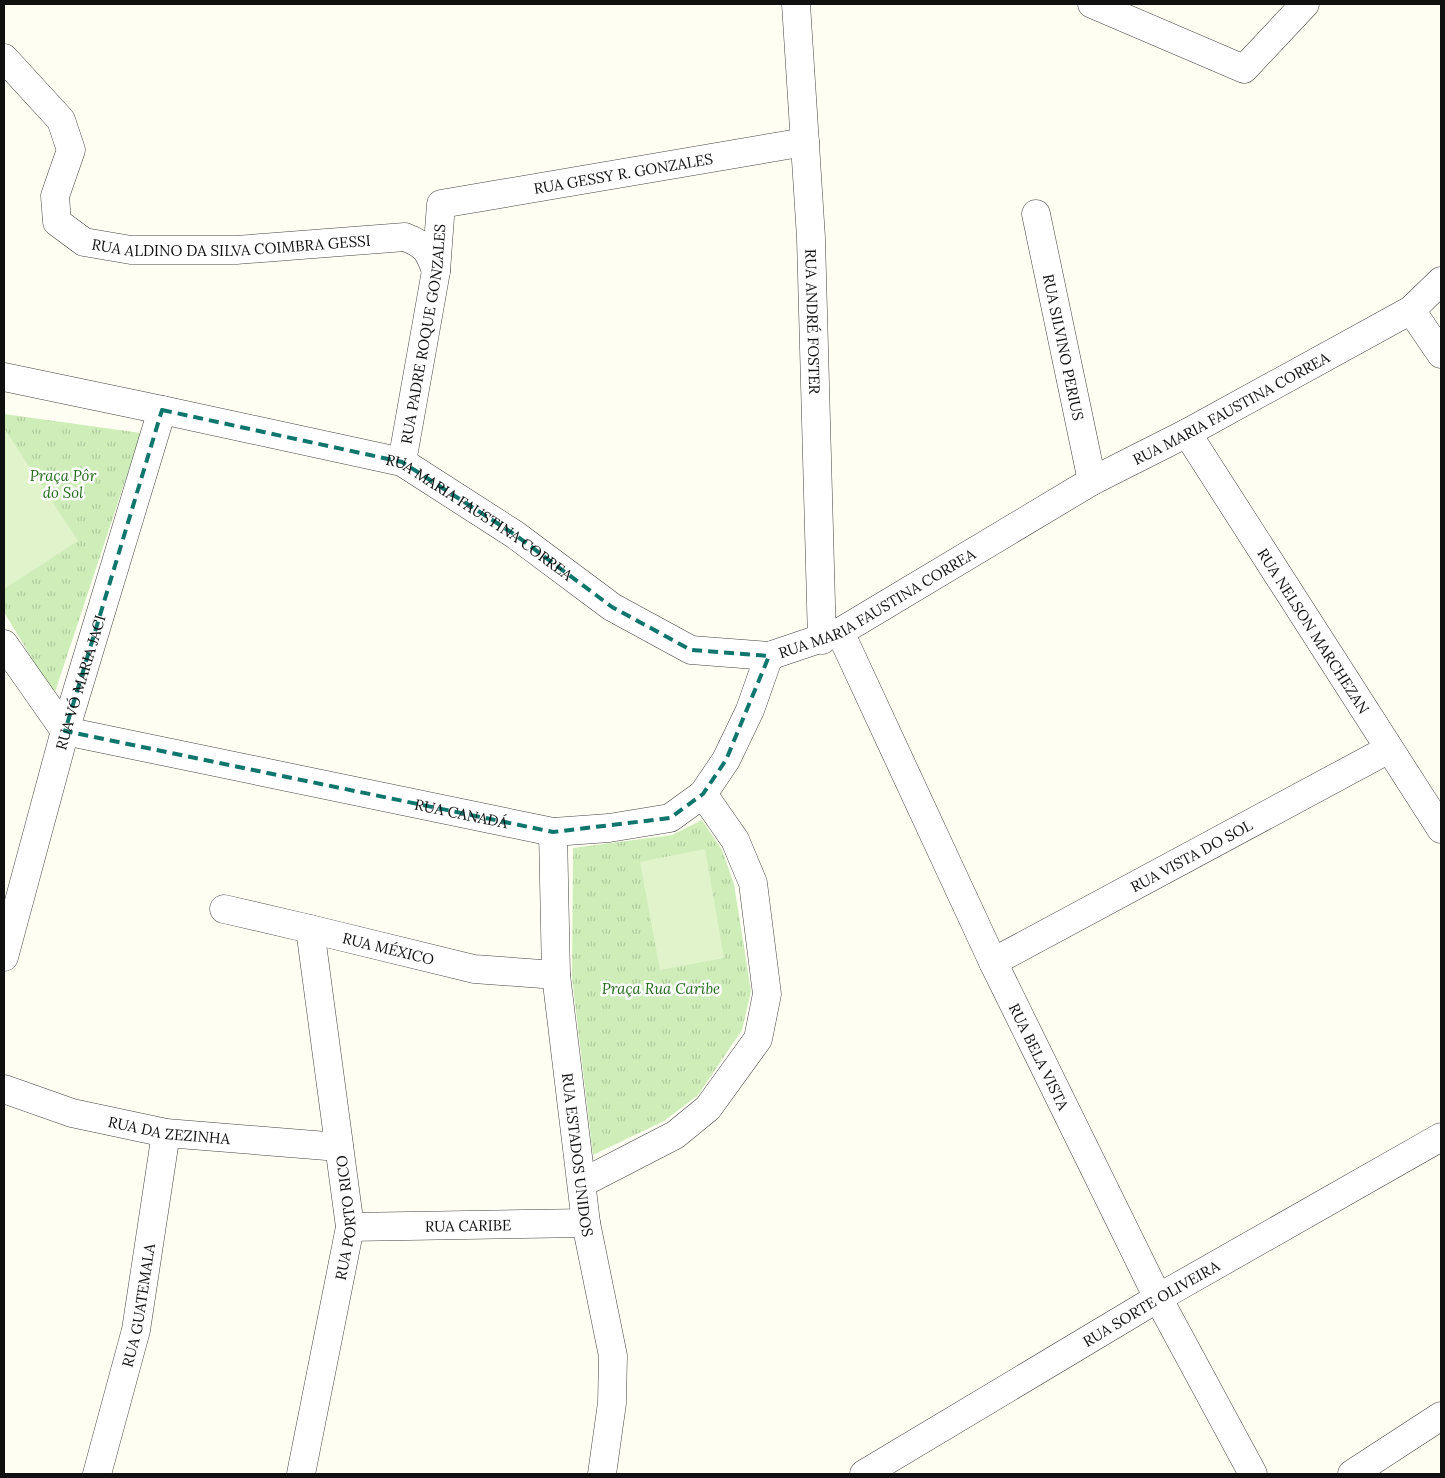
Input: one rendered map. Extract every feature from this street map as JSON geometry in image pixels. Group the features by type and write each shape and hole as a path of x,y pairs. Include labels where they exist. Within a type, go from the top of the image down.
{"street":[{"name":"RUA ANDRÉ FOSTER","path":"796,4 811,238 831,636"},
{"path":"1092,4 1244,68 1305,4"},
{"name":"RUA ALDINO DA SILVA COIMBRA GESSI","path":"4,58 61,120 71,150 54,196 57,222 84,242 131,250 236,250 405,237 419,242 429,252 436,271"},
{"name":"RUA GESSY R. GONZALES","path":"441,204 805,142"},
{"name":"RUA PADRE ROQUE GONZALES","path":"402,462 436,271 441,204"},
{"name":"RUA SILVINO PERIUS","path":"1036,214 1092,481"},
{"name":"RUA MARIA FAUSTINA CORREA","path":"4,377 402,462 514,534 612,607 692,650 769,656 831,636 1092,481 1187,433 1410,310 1441,281"},
{"path":"1410,310 1441,354"},
{"name":"RUA VÓ MARIA JACI","path":"4,957 64,731 162,410"},
{"name":"RUA NELSON MARCHEZAN","path":"1187,433 1441,829"},
{"name":"RUA BELA VISTA","path":"831,636 1158,1298 1253,1474"},
{"path":"4,644 64,731"},
{"name":"RUA CANADÁ","path":"64,731 553,832 609,828 670,818 703,794 726,760 750,710 769,656"},
{"name":"RUA VISTA DO SOL","path":"992,962 1389,749"},
{"path":"582,1183 676,1135 708,1108 758,1039 767,994 753,883 735,840 703,794"},
{"name":"RUA ESTADOS UNIDOS","path":"553,832 556,975 586,1223 613,1356 612,1403 602,1474"},
{"name":"RUA MÉXICO","path":"224,909 310,928 474,969 556,975"},
{"name":"RUA PORTO RICO","path":"301,1474 350,1227 310,928"},
{"name":"RUA DA ZEZINHA","path":"4,1089 72,1113 166,1133 339,1147"},
{"name":"RUA GUATEMALA","path":"97,1474 136,1330 166,1133"},
{"name":"RUA SORTE OLIVEIRA","path":"864,1474 1158,1298 1441,1136"},
{"name":"RUA CARIBE","path":"350,1227 586,1223"},
{"path":"1352,1474 1441,1416"}],"highlighted area":[{"path":"162,410 402,462 514,534 612,607 691,650 769,656 726,760 703,794 670,818 553,832 65,731"}],"green space":[{"name":"Praça Pôr do Sol","path":"4,414 141,433 54,695 4,612"},
{"path":"4,428 78,541 4,589"},
{"name":"Praça Rua Caribe","path":"702,820 722,850 734,884 751,991 742,1030 698,1095 664,1121 593,1155 572,977 573,848 672,835"},
{"path":"705,849 724,958 660,970 640,862"}]}
